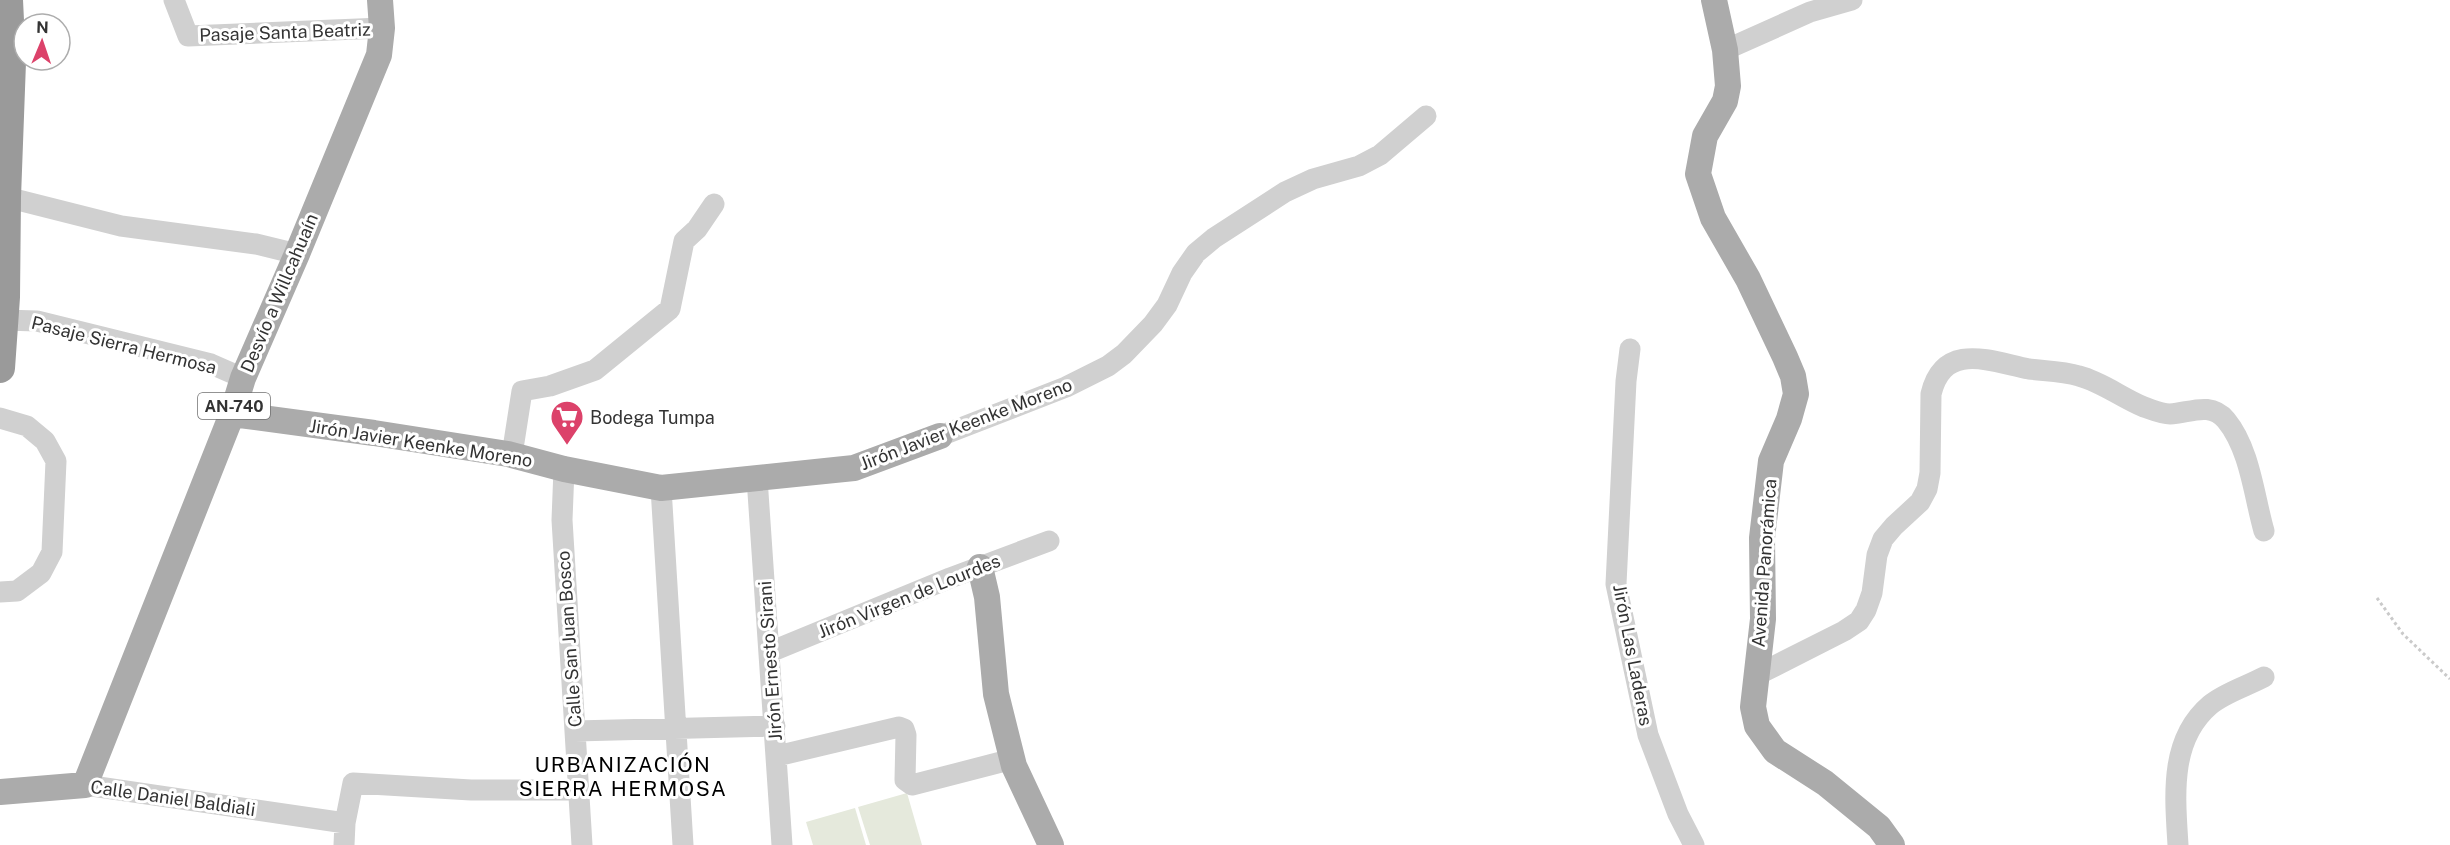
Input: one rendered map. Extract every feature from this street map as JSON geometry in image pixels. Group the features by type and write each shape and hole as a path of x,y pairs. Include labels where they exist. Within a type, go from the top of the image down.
{"highway":[{"path":"0,368 3,320 2,262 11,62 8,0"}],"main road":[{"name":"Desvío a Willcahuaín","path":"85,785 232,414 243,378 379,55 382,28 380,0"},
{"name":"Avenida Panorámica","path":"1714,0 1725,50 1728,86 1725,101 1705,136 1698,174 1713,218 1748,279 1793,376 1796,394 1789,418 1771,461 1762,538 1762,619 1753,707 1757,726 1774,750 1834,790 1879,827 1892,845"},
{"name":"Jirón Javier Keenke Moreno","path":"232,414 512,455 564,469 661,488 859,466 940,436"},
{"path":"980,567 987,597 996,694 1014,766 1052,845"},
{"name":"Calle Daniel Baldiali","path":"0,792 85,785"}],"street":[{"name":"Pasaje Santa Beatriz","path":"174,0 188,36 382,28"},
{"path":"1725,50 1810,12 1852,0"},
{"name":"Jirón Javier Keenke Moreno","path":"940,436 1045,395 1108,366 1124,354 1152,324 1167,305 1182,273 1196,253 1215,238 1285,192 1313,179 1359,166 1380,155 1426,116"},
{"path":"6,197 121,226 256,244 297,254"},
{"path":"512,455 522,391 550,386 595,370 670,309 684,241 697,228 714,204"},
{"name":"Pasaje Sierra Hermosa","path":"3,320 37,321 211,364 243,378"},
{"name":"Jirón Las Laderas","path":"1630,349 1626,381 1616,584 1648,735 1678,814 1694,845"},
{"path":"1755,676 1844,631 1859,621 1872,593 1877,555 1883,540 1894,526 1920,502 1927,489 1930,473 1931,394 1934,382 1943,369 1956,361 1975,357 2080,376 2160,413 2206,409 2216,412 2225,420 2243,451 2264,531"},
{"path":"0,418 27,426 45,441 56,461 52,552 41,573 17,591 0,592"},
{"name":"Calle San Juan Bosco","path":"564,469 562,520 582,845"},
{"name":"Jirón Ernesto Sirani","path":"757,478 782,845"},
{"path":"661,488 683,845"},
{"name":"Jirón Virgen de Lourdes","path":"770,652 1049,541"},
{"path":"2178,845 2174,791 2180,753 2192,723 2212,704 2264,677"},
{"path":"575,731 775,726"},
{"path":"777,756 898,727 903,728 906,732 905,780 912,784 1005,761 1011,762 1014,766"},
{"path":"344,845 345,823 353,783 471,790 578,790"},
{"name":"Calle Daniel Baldiali","path":"85,785 345,823"}],"path":[{"path":"2377,598 2403,634 2450,679"}],"shaded area":[{"path":"907,793 922,845 870,845 858,807"},
{"path":"855,808 866,845 813,845 806,822"}],"place":[{"name":"Bodega Tumpa","path":"567,446"}],"district":[{"name":"URBANIZACIÓN SIERRA HERMOSA","path":"623,776"}]}
